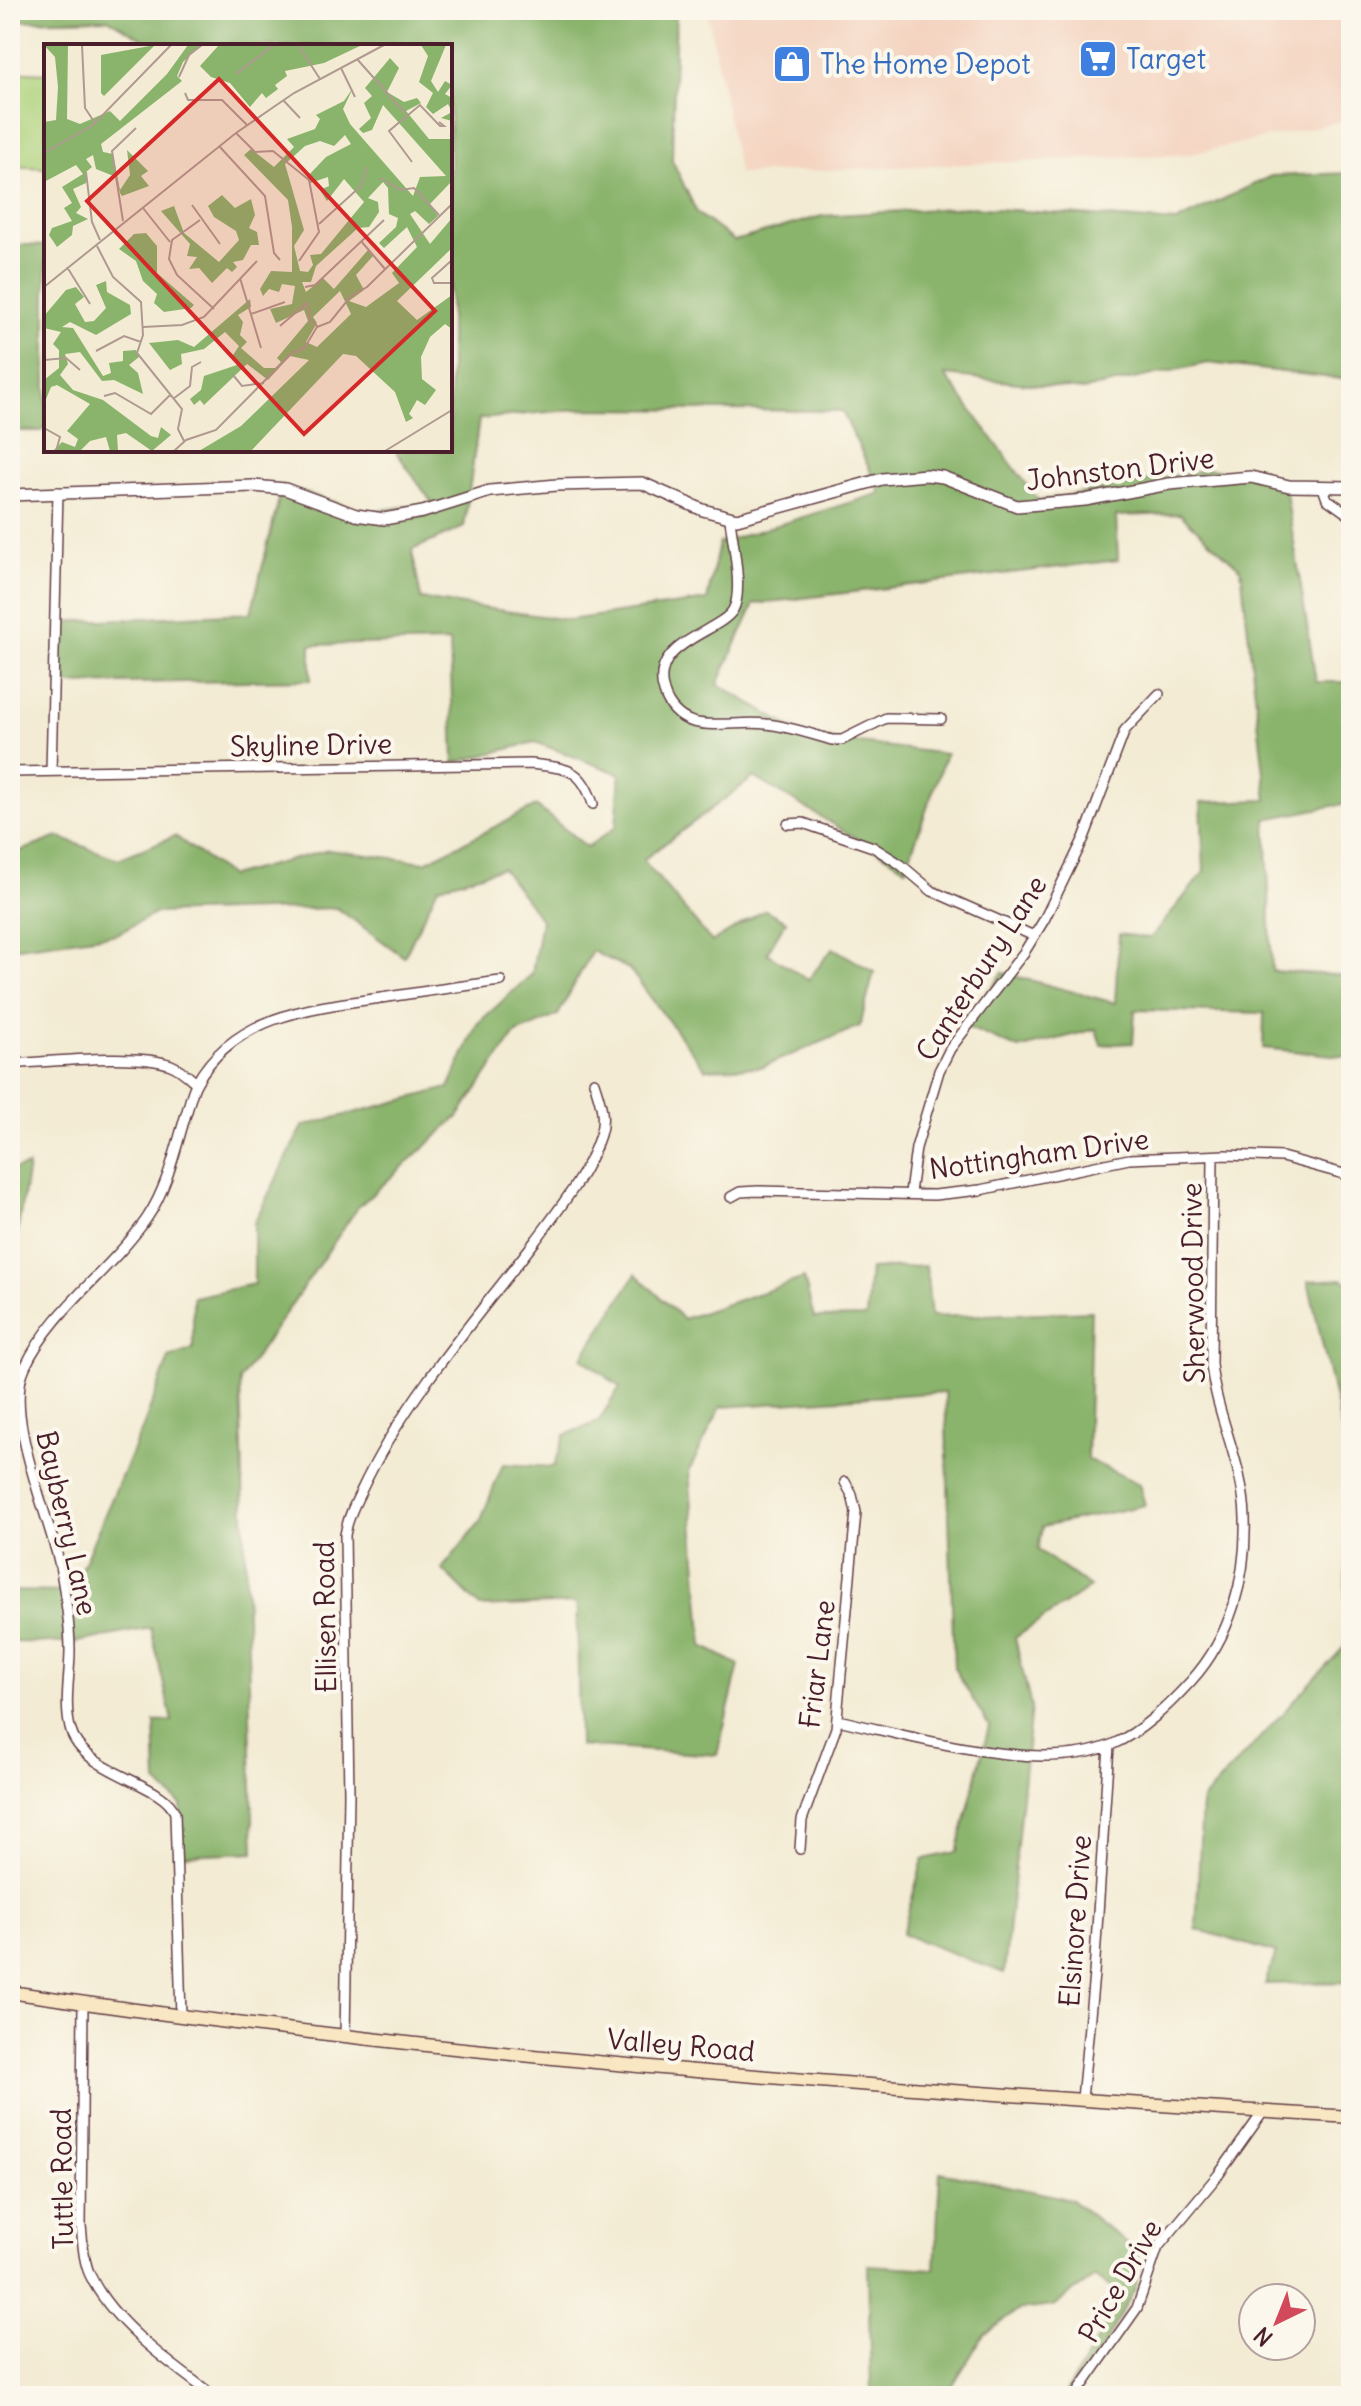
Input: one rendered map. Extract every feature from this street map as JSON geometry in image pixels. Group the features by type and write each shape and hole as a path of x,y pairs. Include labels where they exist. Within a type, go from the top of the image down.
{"main road":[{"name":"Valley Road","path":"10,1992 345,2037 651,2067 1351,2117"}],"street":[{"name":"Johnston Drive","path":"730,519 882,479 906,476 943,477 1017,506 1085,500 1169,484 1251,477 1289,486 1351,487"},
{"path":"10,495 254,486 285,489 356,515 384,519 423,512 490,491 557,485 642,483 730,519 738,600 732,613 675,651 662,677 669,705 684,718 712,725 767,724 832,740 842,740 886,718 941,719"},
{"path":"1323,488 1327,499 1351,516"},
{"path":"51,771 58,492"},
{"name":"Canterbury Lane","path":"910,1193 916,1148 939,1071 971,1018 1034,936 1084,838 1125,730 1159,694"},
{"name":"Skyline Drive","path":"10,772 531,764 568,769 578,775 587,786 593,804"},
{"path":"788,824 803,823 873,847 900,864 932,891 1034,936"},
{"name":"Bayberry Lane","path":"181,2017 175,1813 166,1800 101,1764 83,1750 71,1730 68,1706 69,1632 60,1566 24,1442 18,1391 24,1368 38,1343 148,1216 167,1173 196,1083 238,1037 279,1016 323,1006 501,981"},
{"path":"10,1064 156,1061 180,1069 196,1083"},
{"name":"Ellisen Road","path":"345,2037 349,1794 347,1521 382,1449 551,1219 590,1156 600,1134 603,1110 594,1082"},
{"name":"Nottingham Drive","path":"731,1197 740,1192 758,1191 934,1195 980,1190 1129,1159 1213,1156 1282,1157 1351,1176"},
{"name":"Sherwood Drive","path":"837,1720 999,1754 1039,1757 1089,1751 1125,1738 1159,1712 1204,1666 1227,1627 1239,1584 1246,1514 1230,1440 1213,1384 1211,1364 1213,1156"},
{"name":"Friar Lane","path":"800,1849 802,1820 837,1720 856,1512 845,1482"},
{"name":"Elsinore Drive","path":"1082,2099 1094,1974 1109,1746"},
{"name":"Tuttle Road","path":"83,2003 81,2226 85,2261 106,2302 118,2315 173,2366 214,2396"},
{"name":"Price Drive","path":"1075,2396 1137,2308 1158,2247 1219,2174 1263,2112"}],"shaded area":[{"path":"707,10 1351,10 1351,119 1191,154 739,174"}],"green space":[{"path":"10,10 676,10 672,160 697,213 734,241 822,216 969,207 1176,222 1271,176 1351,173 1351,380 1208,363 1083,390 945,375 1039,501 1209,469 1284,480 1316,682 1351,682 1351,794 1348,803 1266,819 1272,971 1351,976 1351,1057 1263,1048 1264,1013 1135,1010 1133,1043 1101,1045 1096,1029 1019,1049 962,1025 1003,973 1115,1003 1119,934 1151,938 1204,872 1201,802 1267,800 1241,569 1180,514 1116,516 1118,560 754,604 718,684 805,736 946,754 906,868 754,777 643,860 712,942 765,910 786,921 767,953 808,980 833,948 874,972 860,1026 762,1067 705,1069 629,969 592,951 558,1015 515,1034 458,1117 358,1207 240,1380 254,1852 183,1855 181,1805 157,1783 155,1722 172,1721 151,1628 72,1643 10,1642 10,1591 71,1592 143,1427 169,1358 193,1349 193,1297 254,1284 254,1223 303,1126 449,1088 477,1024 532,974 541,920 502,868 438,887 404,957 337,908 156,913 117,934 10,948 10,855 58,837 118,859 175,836 230,876 328,850 425,862 536,806 587,847 616,827 620,774 535,742 454,763 450,642 311,645 311,680 58,684 60,622 251,613 282,486 367,512 432,503 396,452 452,452 452,44 149,44 108,19 10,21","holes":["578,409 842,411 881,493 719,543 707,600 569,620 421,599 412,550 464,527 479,419"]},
{"path":"10,71 44,73 44,168 10,166"},
{"path":"10,244 44,246 44,429 10,431"},
{"path":"28,1166 12,1266 10,1170"},
{"path":"926,1266 931,1317 1091,1311 1087,1459 1139,1484 1145,1505 1042,1527 1038,1550 1090,1587 1015,1638 1031,1707 1004,1973 902,1934 923,1859 957,1852 989,1726 954,1668 945,1392 721,1407 689,1471 703,1646 739,1665 717,1755 579,1746 577,1603 480,1607 442,1569 480,1522 503,1464 554,1467 565,1435 598,1422 620,1387 582,1358 636,1274 683,1319 804,1278 814,1318 866,1317 870,1269"},
{"path":"1342,1279 1351,1285 1351,1982 1265,1984 1276,1953 1196,1929 1202,1800 1345,1646 1347,1452 1308,1281"},
{"path":"940,2172 1070,2199 1139,2253 1136,2287 1076,2396 1063,2396 1124,2296 1095,2277 1053,2306 1019,2310 984,2334 946,2396 871,2396 868,2265 935,2269"}],"place":[{"name":"Target","path":"1098,59"},
{"name":"The Home Depot","path":"792,64"}]}
